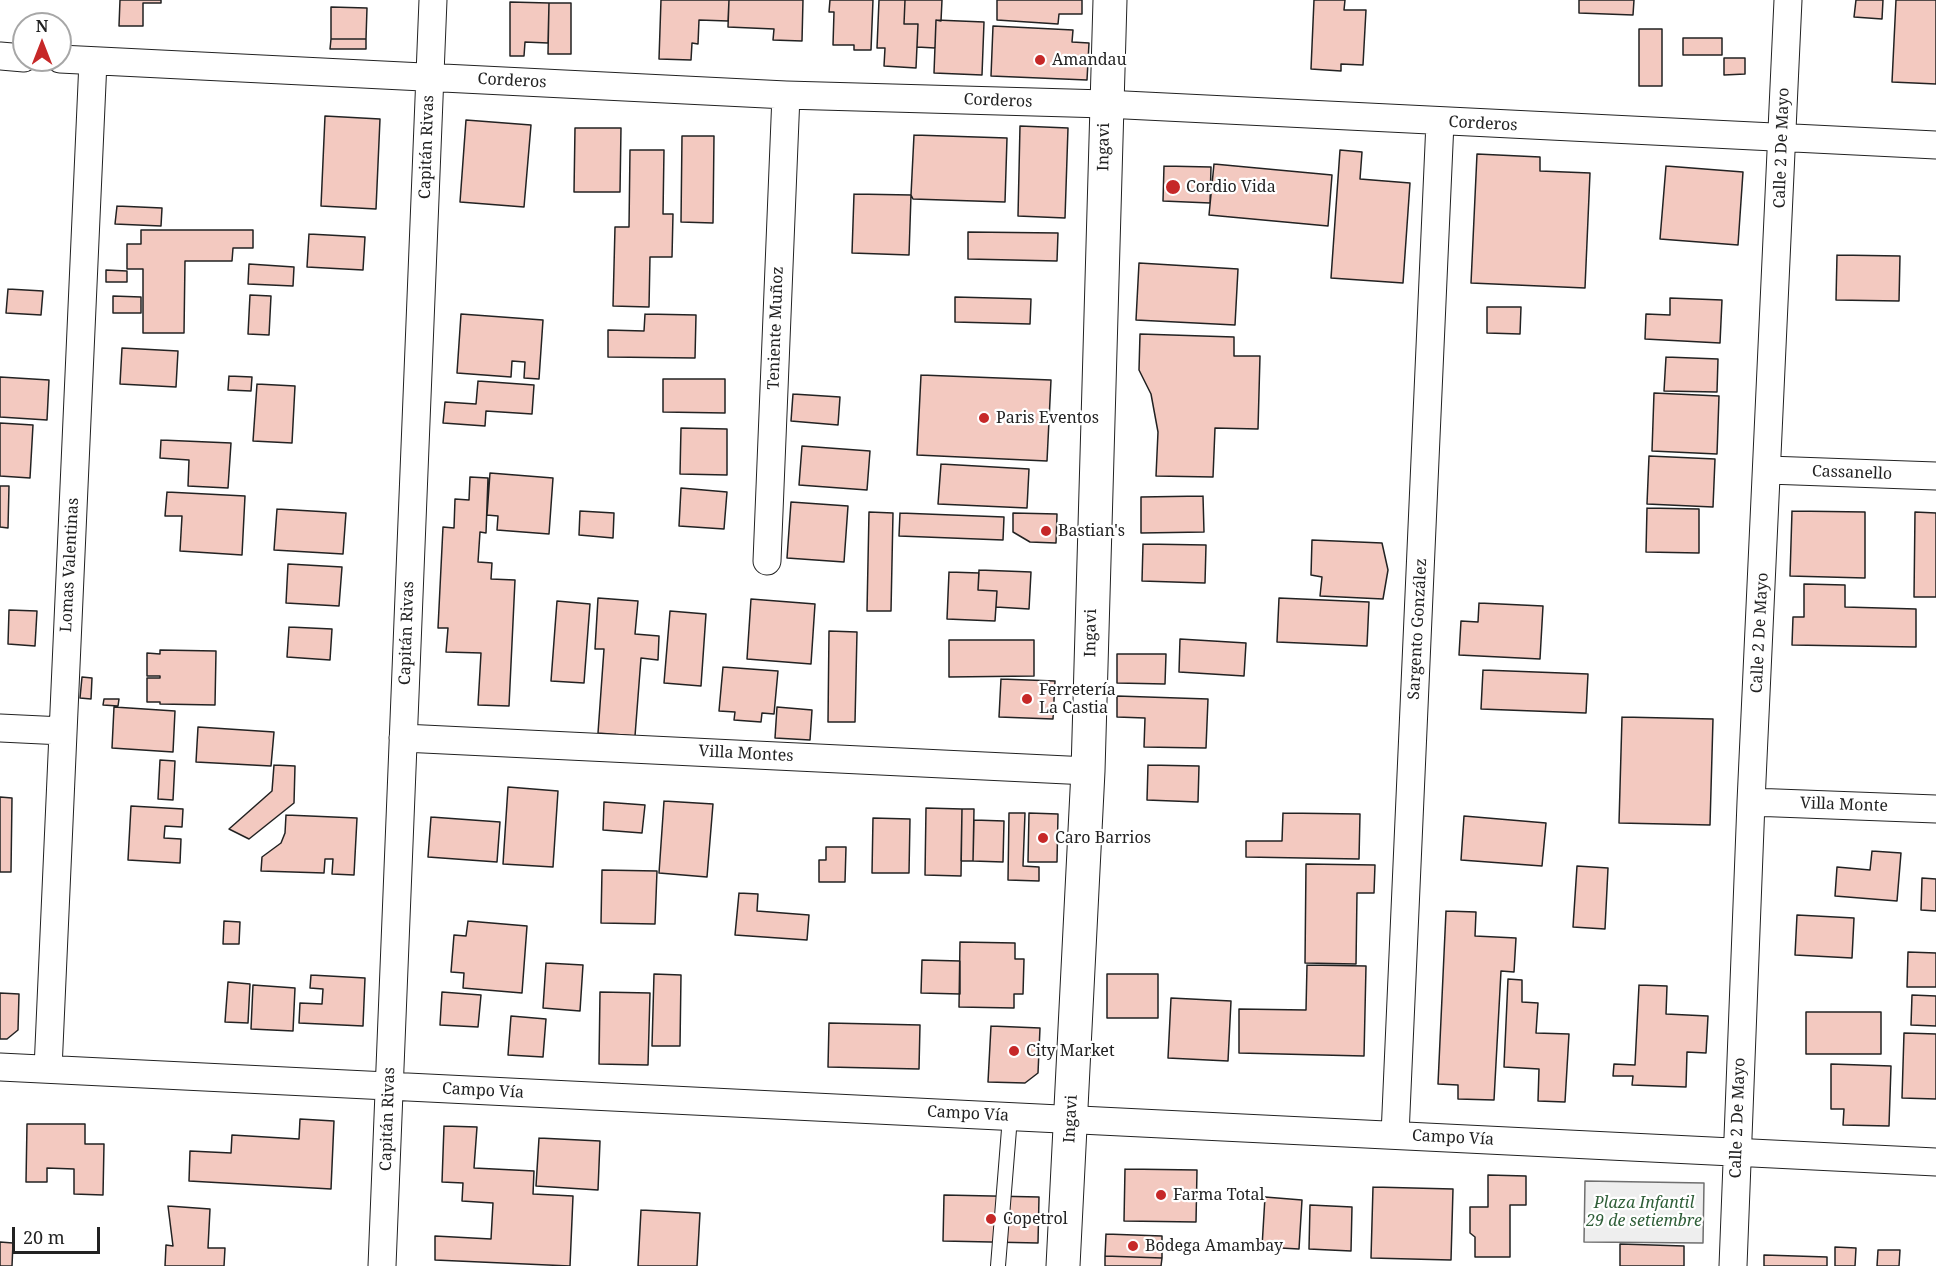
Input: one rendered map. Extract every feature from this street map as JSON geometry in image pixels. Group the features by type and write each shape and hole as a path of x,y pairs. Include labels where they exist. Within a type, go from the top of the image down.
{"main road":[{"name":"Ingavi","path":"1063,1266 1088,771 1105,104 1110,0"}],"street":[{"name":"Capitán Rivas","path":"382,1266 433,0"},
{"name":"Calle 2 De Mayo","path":"1732,1266 1788,0"},
{"name":"Corderos","path":"72,60 786,95 1105,104 1936,145"},
{"name":"Lomas Valentinas","path":"48,1069 93,61"},
{"name":"Teniente Muñoz","path":"767,561 786,95"},
{"name":"Sargento González","path":"1395,1135 1440,122"},
{"name":"Cassanello","path":"1767,470 1936,476"},
{"path":"0,728 63,731"},
{"name":"Villa Montes","path":"403,738 1088,771"},
{"name":"Villa Monte","path":"1751,802 1936,809"},
{"name":"Campo Vía","path":"0,1067 1936,1162"}],"lane":[{"path":"998,1266 1010,1116"}],"green space":[{"name":"Plaza Infantil 29 de setiembre","path":"1585,1181 1704,1183 1703,1243 1584,1242"}],"building":[{"path":"120,0 161,0 161,3 143,3 143,26 119,26"},
{"path":"661,0 729,0 728,21 699,20 698,44 692,43 691,60 659,59"},
{"path":"729,0 803,0 802,41 773,40 774,29 728,27"},
{"path":"830,0 873,0 871,50 854,50 854,45 833,45 834,12 829,12"},
{"path":"879,0 905,0 904,24 918,24 916,68 884,66 885,48 877,48"},
{"path":"905,0 942,0 941,21 936,20 935,48 917,47 918,24 904,24"},
{"path":"997,0 1082,0 1082,14 1059,14 1058,24 997,20"},
{"path":"1314,0 1345,0 1344,10 1366,10 1363,65 1341,64 1341,71 1311,69"},
{"path":"1579,0 1634,0 1633,15 1579,13"},
{"path":"1856,0 1883,0 1882,19 1854,17"},
{"path":"1896,0 1936,0 1936,84 1892,82"},
{"path":"510,2 549,3 548,43 525,42 524,56 510,56"},
{"path":"549,3 571,3 571,54 548,54"},
{"path":"331,7 367,8 366,39 331,39"},
{"path":"936,20 984,22 982,75 934,73"},
{"name":"Amandau","path":"993,26 1073,30 1072,42 1089,43 1087,80 991,76"},
{"path":"1639,29 1662,29 1662,86 1639,86"},
{"path":"1683,38 1722,38 1722,55 1683,55"},
{"path":"331,39 366,39 366,49 330,49"},
{"path":"1724,58 1745,58 1745,74 1724,75"},
{"path":"325,116 380,119 376,209 321,206"},
{"path":"466,120 531,125 524,207 460,202"},
{"path":"1020,126 1068,128 1065,218 1018,216"},
{"path":"575,128 621,128 620,192 574,192"},
{"path":"914,135 1007,138 1005,202 913,199 911,195"},
{"path":"682,136 714,136 713,223 681,222"},
{"path":"630,150 664,150 663,214 673,214 672,257 650,257 649,307 613,306 615,227 629,227"},
{"path":"1340,150 1362,152 1360,179 1410,183 1403,283 1331,278"},
{"path":"1477,154 1540,157 1540,171 1590,173 1585,288 1471,283"},
{"path":"1214,164 1332,175 1328,226 1209,215"},
{"path":"1164,166 1211,167 1210,203 1163,201"},
{"path":"1666,166 1743,172 1738,245 1660,239"},
{"path":"854,194 911,195 909,255 852,253"},
{"path":"117,206 162,208 161,226 115,224"},
{"path":"141,230 253,230 253,248 233,248 232,261 185,261 184,333 143,333 143,269 127,269 127,244 141,244"},
{"path":"968,232 1058,233 1057,261 968,259"},
{"path":"309,234 365,237 363,270 307,267"},
{"path":"1837,255 1900,256 1899,301 1836,300"},
{"path":"1139,263 1238,269 1235,325 1136,320"},
{"path":"249,264 294,267 293,286 248,284"},
{"path":"106,270 127,271 127,282 106,282"},
{"path":"8,289 43,291 41,315 6,313"},
{"path":"250,295 271,296 269,335 248,334"},
{"path":"113,296 141,297 141,313 113,313"},
{"path":"955,297 1031,299 1030,324 955,322"},
{"path":"1670,298 1722,300 1720,343 1645,339 1646,314 1670,315"},
{"path":"1487,307 1521,307 1520,334 1487,333"},
{"path":"461,314 543,320 539,379 524,378 525,362 512,361 511,377 457,373"},
{"path":"645,314 696,315 695,358 608,357 608,330 644,331"},
{"path":"1140,334 1234,337 1234,356 1260,356 1258,429 1215,428 1213,477 1156,476 1158,432 1151,394 1139,370"},
{"path":"122,348 178,351 176,387 120,384"},
{"path":"1666,357 1718,359 1717,392 1664,391"},
{"name":"Paris Eventos","path":"921,375 1051,380 1047,461 917,455"},
{"path":"229,376 252,377 251,391 228,390"},
{"path":"0,377 49,380 47,420 0,417"},
{"path":"663,379 725,379 725,413 663,412"},
{"path":"478,381 534,385 532,414 486,411 485,426 443,423 445,402 476,404"},
{"path":"257,384 295,386 292,443 253,441"},
{"path":"1654,393 1719,396 1717,454 1652,451"},
{"path":"793,394 840,397 838,425 791,421"},
{"path":"0,423 33,425 30,478 0,476"},
{"path":"681,428 727,429 727,475 680,474"},
{"path":"161,440 231,443 228,488 188,486 189,460 160,458"},
{"path":"802,446 870,451 867,490 799,485"},
{"path":"1649,456 1715,459 1713,507 1647,504"},
{"path":"941,464 1029,469 1027,508 938,504"},
{"path":"490,473 553,478 549,534 497,530 498,516 487,515"},
{"path":"470,477 488,478 486,533 480,532 478,562 492,563 491,579 515,580 509,706 478,705 481,653 446,652 448,628 438,628 443,527 454,528 455,499 469,500"},
{"path":"0,486 9,486 8,528 0,527"},
{"path":"681,488 727,492 724,529 679,526"},
{"path":"167,492 245,496 242,555 180,551 182,516 165,516"},
{"path":"1203,496 1204,532 1141,533 1141,497"},
{"path":"791,502 848,506 844,562 787,558"},
{"path":"1647,508 1699,509 1699,553 1646,552"},
{"path":"277,509 346,513 343,554 274,550"},
{"path":"580,511 614,513 613,538 579,535"},
{"path":"1792,511 1865,512 1865,578 1790,576"},
{"path":"869,512 893,513 891,611 867,611"},
{"path":"1915,512 1936,513 1936,597 1914,597"},
{"path":"900,513 1004,517 1003,540 899,536"},
{"path":"1013,513 1057,514 1056,543 1030,542 1013,532"},
{"path":"1312,540 1382,543 1388,570 1383,599 1320,596 1322,577 1311,575"},
{"path":"1143,544 1206,545 1205,583 1142,581"},
{"path":"288,564 342,567 339,606 286,603"},
{"path":"979,570 1031,572 1029,609 996,607 997,591 978,590"},
{"path":"949,572 979,573 978,590 997,591 995,621 947,619"},
{"path":"1804,584 1845,585 1845,607 1916,609 1916,647 1792,645 1793,617 1804,617"},
{"path":"598,598 638,601 635,634 659,636 658,660 641,658 635,736 598,733 604,649 595,649"},
{"path":"1279,598 1369,602 1367,646 1277,642"},
{"path":"751,599 815,604 811,664 747,659"},
{"path":"557,601 590,604 584,683 551,681"},
{"path":"1479,603 1543,606 1540,659 1459,655 1461,621 1478,622"},
{"path":"9,610 37,611 35,646 8,644"},
{"path":"670,611 706,614 701,686 664,683"},
{"path":"289,627 332,629 330,660 287,657"},
{"path":"829,631 857,632 855,722 828,722"},
{"path":"1180,639 1246,643 1244,676 1179,672"},
{"path":"949,640 1034,640 1034,676 949,677"},
{"path":"160,650 216,651 215,705 147,702 147,678 160,678 160,676 147,676 147,653 160,654"},
{"path":"1117,654 1166,654 1165,684 1117,683"},
{"path":"723,667 778,671 774,714 762,713 761,722 734,720 735,712 719,711"},
{"path":"1483,670 1588,674 1586,713 1481,709"},
{"path":"82,677 92,678 91,699 80,698"},
{"name":"Ferretería La Castia","path":"1001,679 1055,681 1053,719 999,717"},
{"path":"1117,696 1208,699 1206,748 1144,747 1145,718 1117,717"},
{"path":"104,699 119,699 118,706 103,705"},
{"path":"114,707 175,711 173,752 112,748"},
{"path":"777,707 812,710 810,740 775,738"},
{"path":"1622,717 1713,719 1710,825 1619,823"},
{"path":"198,727 274,732 271,766 196,762"},
{"path":"160,760 175,761 173,800 158,799"},
{"path":"274,765 295,766 294,803 249,839 229,829 272,791"},
{"path":"1148,765 1199,766 1198,802 1147,800"},
{"path":"508,787 558,791 553,867 503,864"},
{"path":"0,797 12,798 11,872 0,872"},
{"path":"664,801 713,804 707,877 659,873"},
{"path":"604,802 645,805 642,833 603,830"},
{"path":"131,806 183,809 182,827 165,826 164,838 181,839 180,863 128,860"},
{"path":"926,808 962,809 961,876 925,875"},
{"path":"962,809 974,809 973,861 961,861"},
{"path":"1009,813 1025,813 1023,866 1039,867 1039,881 1008,880"},
{"name":"Caro Barrios","path":"1029,813 1058,814 1057,862 1028,862"},
{"path":"1283,813 1360,814 1359,859 1246,857 1246,841 1282,841"},
{"path":"286,815 357,818 354,875 332,874 333,859 325,859 324,873 261,871 262,857 281,843 285,833"},
{"path":"1464,816 1546,823 1542,866 1461,860"},
{"path":"431,817 500,822 497,862 428,857"},
{"path":"873,818 910,819 909,873 872,873"},
{"path":"974,820 1004,821 1003,862 973,861"},
{"path":"826,847 846,847 845,882 819,882 819,860 826,860"},
{"path":"1872,851 1901,853 1897,901 1835,896 1837,867 1870,870"},
{"path":"1306,864 1375,865 1374,893 1357,893 1356,964 1305,963"},
{"path":"1577,866 1608,868 1605,929 1573,927"},
{"path":"602,870 657,871 655,924 601,923"},
{"path":"1922,878 1936,879 1936,911 1921,910"},
{"path":"739,893 758,894 757,911 809,915 807,940 735,935"},
{"path":"1446,911 1476,912 1475,936 1516,938 1514,972 1501,971 1494,1100 1458,1099 1458,1085 1438,1084"},
{"path":"1797,915 1854,918 1852,958 1795,955"},
{"path":"224,921 240,922 239,944 223,944"},
{"path":"468,921 527,926 522,993 463,988 464,973 451,972 454,935 466,936"},
{"path":"960,942 1015,943 1015,959 1024,959 1023,994 1014,994 1014,1008 959,1007"},
{"path":"1908,952 1936,953 1936,987 1907,987"},
{"path":"922,960 960,961 960,994 921,993"},
{"path":"546,963 583,965 580,1011 543,1008"},
{"path":"1307,965 1366,966 1364,1056 1239,1053 1239,1009 1306,1010"},
{"path":"654,974 681,975 680,1046 652,1046"},
{"path":"1107,974 1158,974 1158,1018 1107,1018"},
{"path":"311,975 365,978 363,1026 299,1023 300,1003 322,1004 323,989 310,988"},
{"path":"1508,979 1522,980 1522,1002 1538,1003 1536,1033 1569,1034 1565,1102 1538,1101 1539,1069 1504,1067"},
{"path":"228,982 250,984 248,1023 225,1022"},
{"path":"253,985 295,988 293,1031 251,1029"},
{"path":"1639,985 1667,986 1666,1014 1708,1016 1706,1053 1687,1052 1686,1087 1632,1085 1633,1076 1613,1076 1614,1064 1635,1065"},
{"path":"442,992 481,995 478,1027 440,1025"},
{"path":"600,992 650,993 648,1065 599,1064"},
{"path":"0,993 19,994 18,1030 7,1039 0,1039"},
{"path":"1912,995 1936,996 1936,1026 1911,1025"},
{"path":"1171,998 1231,1001 1228,1061 1168,1058"},
{"path":"1806,1012 1881,1012 1881,1054 1806,1054"},
{"path":"511,1016 546,1019 543,1057 508,1055"},
{"path":"829,1023 920,1025 919,1069 828,1067"},
{"name":"City Market","path":"991,1026 1040,1028 1038,1073 1025,1083 988,1082"},
{"path":"1904,1033 1936,1034 1936,1099 1902,1098"},
{"path":"1831,1064 1891,1066 1889,1126 1843,1125 1844,1109 1831,1109"},
{"path":"300,1119 334,1121 331,1189 189,1181 190,1151 231,1153 232,1135 299,1139"},
{"path":"27,1124 85,1124 85,1144 104,1144 103,1195 74,1194 74,1169 47,1168 47,1182 26,1182"},
{"path":"444,1126 477,1127 474,1168 534,1171 533,1194 573,1196 570,1266 435,1260 435,1236 491,1239 493,1203 462,1201 463,1183 442,1182"},
{"path":"539,1138 600,1141 598,1190 536,1186"},
{"name":"Farma Total","path":"1125,1169 1197,1170 1196,1222 1124,1221"},
{"path":"1488,1175 1526,1176 1526,1205 1510,1205 1510,1257 1475,1257 1475,1237 1470,1233 1470,1207 1488,1207"},
{"path":"1373,1187 1453,1189 1451,1260 1371,1258"},
{"name":"Copetrol","path":"944,1195 1039,1197 1038,1243 943,1241"},
{"path":"1265,1197 1302,1200 1299,1249 1262,1247"},
{"path":"1310,1205 1352,1207 1351,1251 1309,1249"},
{"path":"168,1206 210,1209 208,1248 225,1248 224,1266 165,1266 166,1245 173,1246"},
{"path":"641,1210 700,1213 697,1266 638,1266"},
{"name":"Bodega Amambay","path":"1106,1234 1162,1236 1162,1258 1105,1256"},
{"path":"0,1242 13,1243 12,1266 0,1266"},
{"path":"1620,1244 1684,1246 1684,1266 1620,1266"},
{"path":"1835,1247 1856,1248 1855,1266 1835,1266"},
{"path":"1878,1250 1900,1250 1899,1266 1877,1266"},
{"path":"1764,1255 1827,1257 1827,1266 1764,1266"},
{"path":"1105,1256 1162,1258 1161,1266 1105,1266"}],"place":[{"name":"Amandau","path":"1040,60"},
{"name":"Cordio Vida","path":"1173,187"},
{"name":"Paris Eventos","path":"984,418"},
{"name":"Bastian's","path":"1046,531"},
{"name":"Ferretería La Castia","path":"1027,699"},
{"name":"Caro Barrios","path":"1043,838"},
{"name":"City Market","path":"1014,1051"},
{"name":"Farma Total","path":"1161,1195"},
{"name":"Copetrol","path":"991,1219"},
{"name":"Bodega Amambay","path":"1133,1246"}]}
